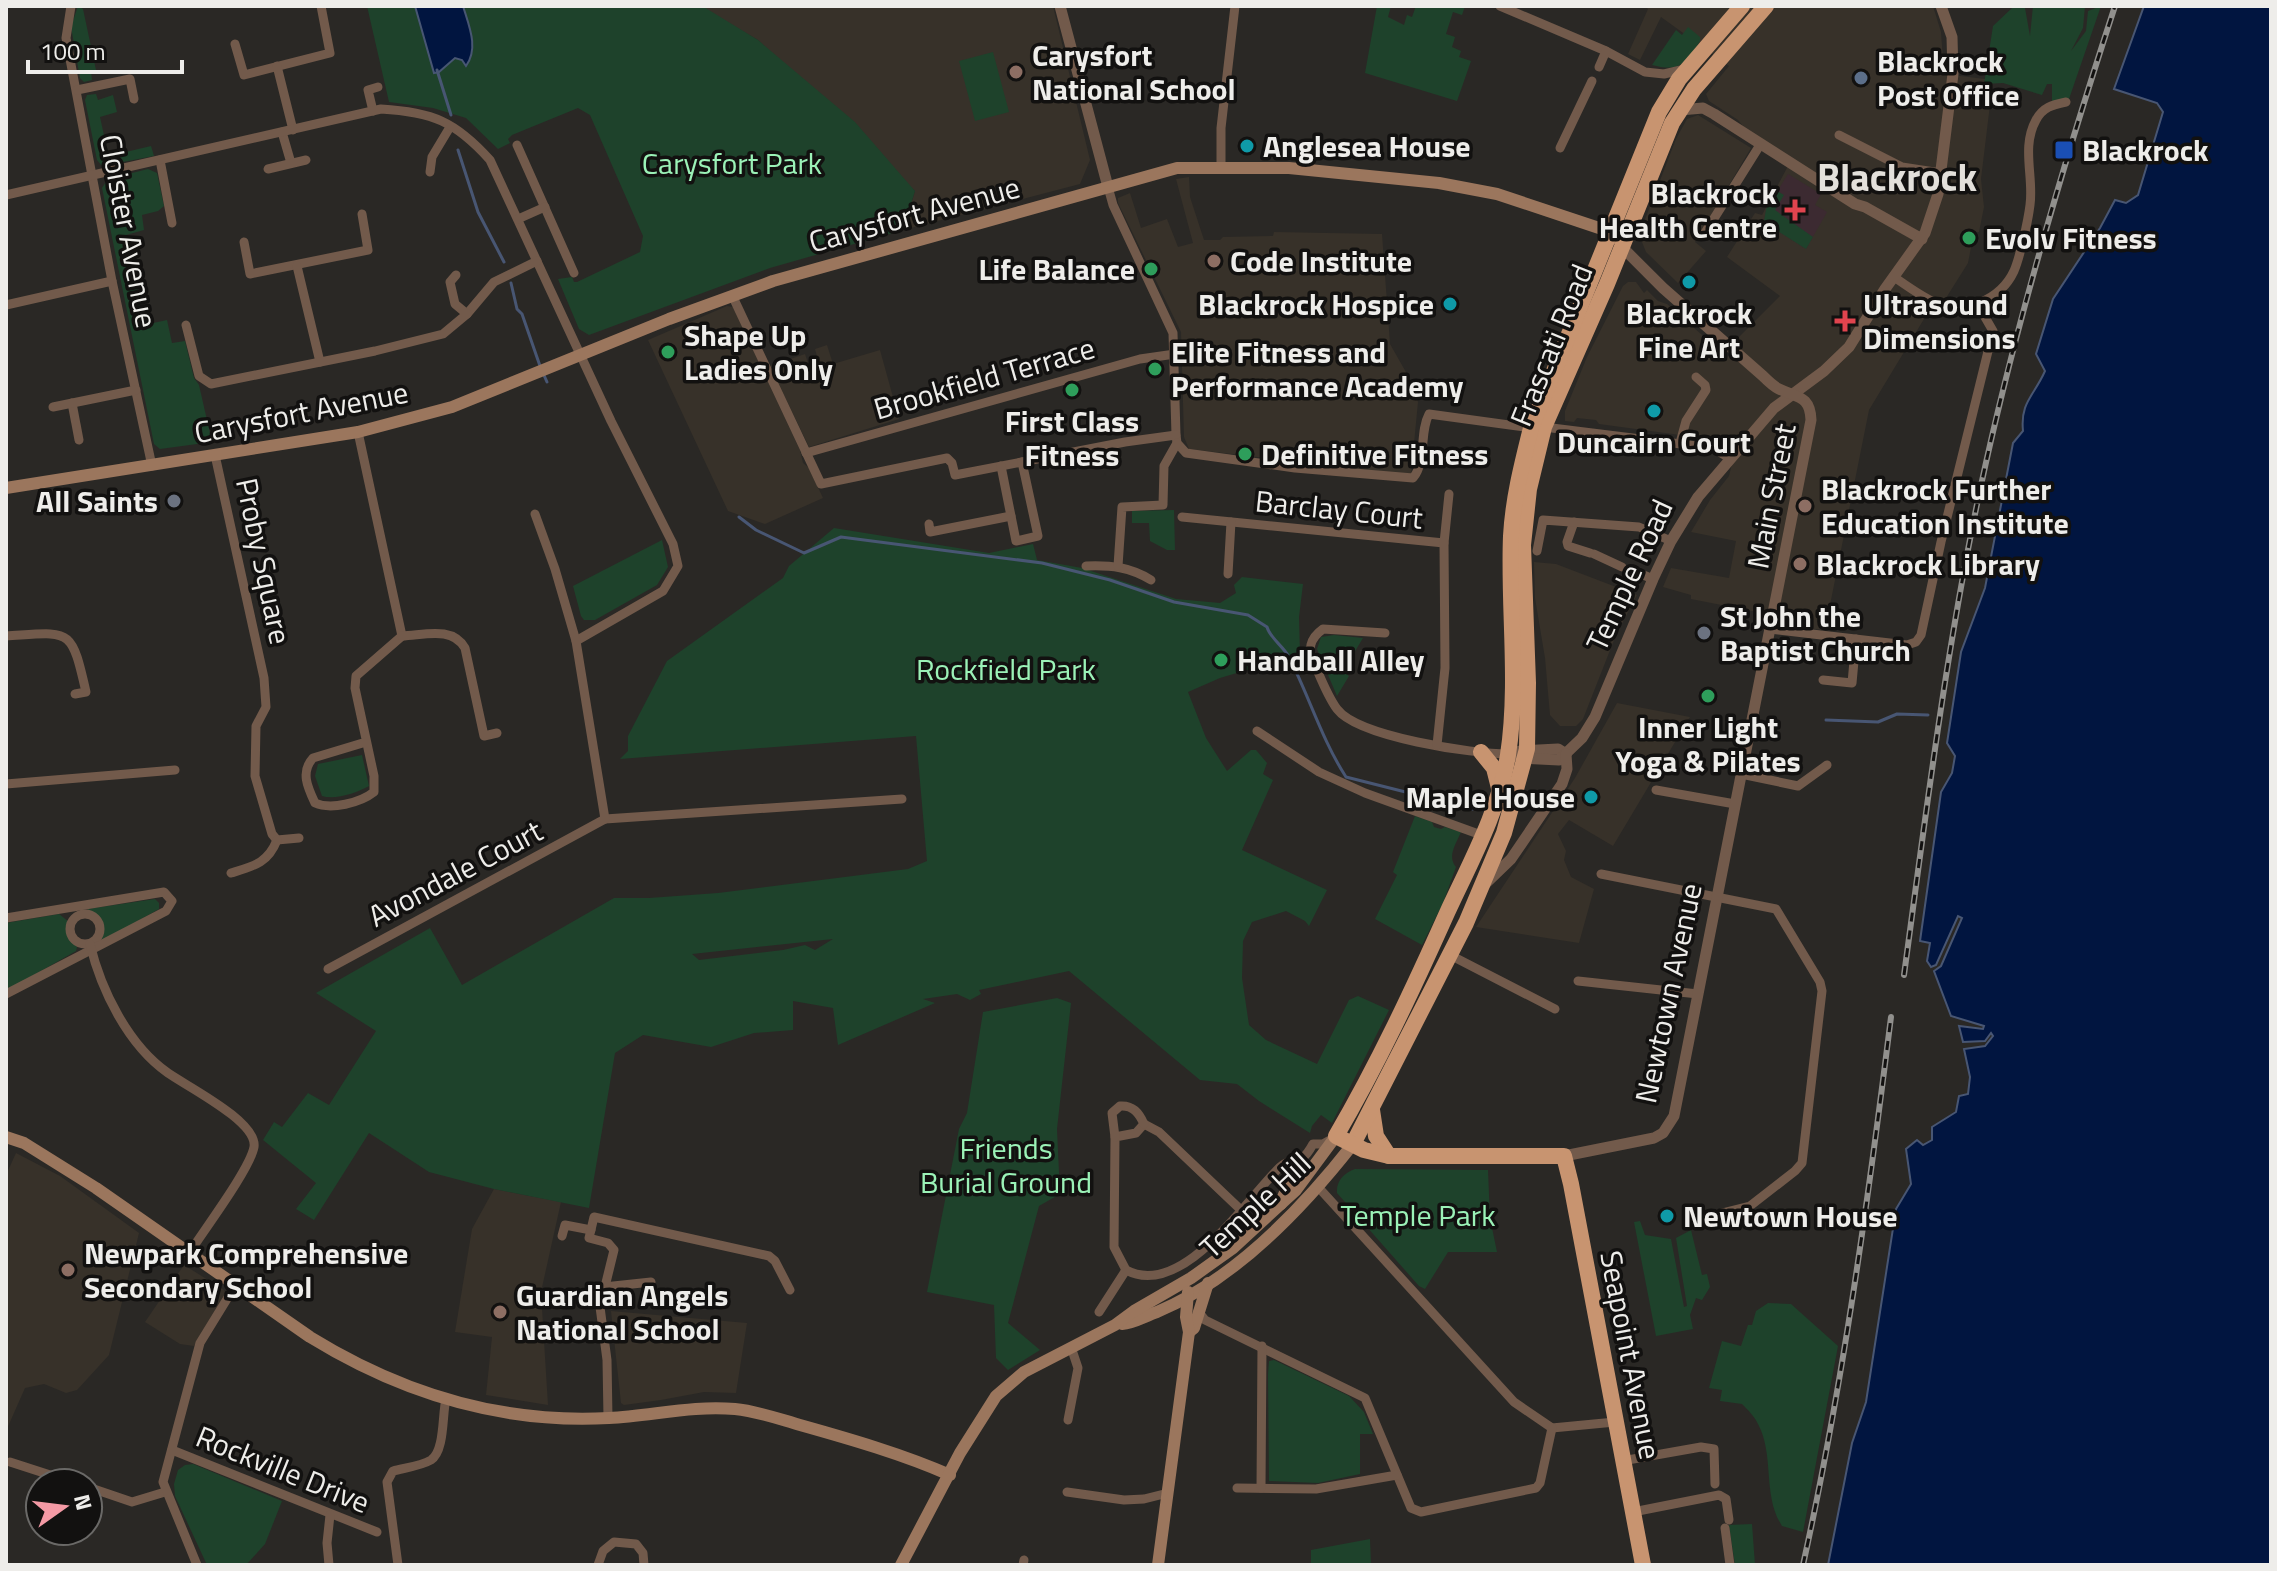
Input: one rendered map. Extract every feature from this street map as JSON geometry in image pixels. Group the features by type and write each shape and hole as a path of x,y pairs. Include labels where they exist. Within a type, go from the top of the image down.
{"highway":[{"name":"Frascati Road","path":"1520,754 1528,683 1523,545 1538,428 1659,112 1676,84 1742,6"},
{"name":"Frascati Road","path":"1538,428 1622,247 1672,123 1694,89 1766,6"},
{"path":"1481,752 1494,768 1500,793"},
{"path":"1336,1136 1408,999 1520,754"},
{"name":"Temple Road","path":"1353,1144 1450,955 1481,887 1504,833 1520,754"},
{"path":"1372,1110 1376,1136 1389,1156"},
{"name":"Newtown Avenue","path":"1336,1136 1389,1156 1564,1156"},
{"name":"Seapoint Avenue","path":"1564,1156 1643,1565"}],"main road":[{"name":"Carysfort Avenue","path":"6,488 358,432 452,407 732,295 808,269 1177,168 1289,168 1469,187 1611,232"},
{"path":"1611,232 1622,247"},
{"name":"Temple Hill","path":"1115,1325 1233,1248 1314,1169 1336,1136"},
{"path":"6,1137 24,1143 53,1160 345,1359 394,1382 446,1399 531,1417 608,1418 714,1408 749,1410 822,1431 950,1475"},
{"name":"Temple Hill","path":"1115,1325 1127,1324 1188,1298 1240,1260 1319,1188 1353,1144"},
{"path":"1281,1204 1295,1163"},
{"path":"1158,1565 1189,1332 1186,1317 1189,1279"},
{"path":"1189,1332 1194,1328 1208,1283"},
{"path":"901,1565 996,1396 1024,1372 1115,1325"}],"street":[{"name":"Cloister Avenue","path":"71,6 66,38 112,281 152,466"},
{"path":"235,44 244,75 330,53 321,6"},
{"path":"1060,6 1113,205 1173,333 1177,439 1164,466 1163,505 1122,507 1118,566"},
{"path":"1221,167 1221,128 1235,6"},
{"path":"1500,6 1606,51 1645,72 1664,74 1689,68"},
{"name":"Main Street","path":"1791,394 1824,371 1849,347 1922,239 1932,217 1941,173 1953,60 1950,26 1941,6"},
{"path":"1599,67 1606,51"},
{"path":"277,66 291,163"},
{"path":"77,90 130,79 134,99"},
{"path":"1560,148 1592,81"},
{"path":"357,92 373,88 373,111"},
{"path":"1894,277 1938,304 1960,308 1978,305 1999,289 2014,271 2031,203 2029,142 2036,120 2048,106 2066,102"},
{"path":"1680,110 1703,108 1855,204 1922,239"},
{"path":"6,195 373,111 416,111 437,117 468,136 490,160 579,355 673,544 678,566 663,591 576,641"},
{"path":"430,172 432,157 450,127"},
{"path":"1839,135 1902,167 1941,173"},
{"path":"517,145 574,273"},
{"path":"1703,236 1760,145"},
{"path":"160,160 172,223"},
{"path":"268,169 306,160"},
{"path":"518,219 545,207"},
{"path":"244,242 250,274 368,250 362,214"},
{"path":"1622,247 1663,288 1776,388 1791,394"},
{"path":"186,325 199,376 211,384 443,334 467,314 494,282 537,261"},
{"path":"297,266 320,362"},
{"path":"456,275 450,282 455,304 467,314"},
{"path":"6,305 112,281"},
{"path":"732,295 821,484 947,458 955,475 1125,442 1177,439"},
{"path":"1770,629 1907,645 1916,642 1921,635 1993,331 1978,305"},
{"name":"Brookfield Terrace","path":"806,453 1140,359 1175,354"},
{"path":"1680,443 1686,421 1706,390 1696,377"},
{"path":"53,407 136,390"},
{"name":"Main Street","path":"1770,629 1811,420 1805,401 1791,394"},
{"name":"Temple Road","path":"1481,887 1511,859 1566,776 1566,754 1582,738 1600,708 1653,579 1671,541 1698,497 1774,408 1791,394"},
{"path":"72,403 79,440"},
{"path":"1177,439 1186,453 1202,457 1413,478 1419,471 1425,421 1429,414 1680,443 1713,448 1729,458"},
{"path":"358,432 402,636"},
{"name":"Proby Square","path":"215,455 264,678 266,707 256,726 255,776 272,834 277,840"},
{"path":"1001,466 1016,541 1038,536 1022,462"},
{"name":"Barclay Court","path":"1437,745 1445,668 1444,543 1449,494"},
{"path":"535,514 576,641 605,819"},
{"path":"929,524 930,532 1011,516"},
{"name":"Barclay Court","path":"1182,517 1444,543"},
{"path":"1537,551 1543,520 1639,527 1671,541"},
{"name":"Barclay Court","path":"1228,574 1231,522"},
{"path":"1574,522 1568,546 1622,567"},
{"path":"1086,566 1118,566 1135,570 1151,580"},
{"path":"1641,574 1653,579"},
{"path":"1385,633 1323,629 1311,641 1309,650 1313,661 1338,711 1361,725 1416,742 1481,752 1520,754 1558,749 1566,754"},
{"name":"Newtown Avenue","path":"1564,1156 1654,1138 1663,1133 1674,1116 1770,629"},
{"path":"6,636 57,633 68,640 77,650 86,692 75,694"},
{"path":"366,742 313,758 308,763 305,771 315,803 323,806 360,800 374,792 374,776 355,688 356,676 402,636 450,633 459,638 465,648 484,736 497,733"},
{"path":"1823,680 1852,683 1856,639"},
{"path":"1257,731 1319,772 1365,793 1484,836"},
{"path":"1741,774 1798,786 1827,765"},
{"path":"6,784 175,770"},
{"path":"1656,790 1735,804"},
{"name":"Avondale Court","path":"328,969 605,819 902,799"},
{"path":"231,873 270,856 277,840 299,838"},
{"path":"1601,874 1776,909 1817,974 1822,991 1802,1163 1750,1206 1702,1218"},
{"path":"6,918 164,892 169,895 171,905 166,911 6,994"},
{"path":"70,907 76,916"},
{"path":"91,948 98,937 99,922 86,913 76,916 69,929 72,938 91,948 115,1008 139,1046 165,1071 241,1121 252,1135 254,1147 246,1164 190,1252"},
{"path":"1450,955 1555,1009"},
{"path":"1578,981 1698,994"},
{"path":"1241,1210 1159,1132 1144,1124 1140,1114 1128,1105 1120,1106 1112,1113 1115,1137 1114,1247 1126,1270 1140,1275 1181,1265 1201,1252 1241,1210 1282,1165 1301,1160 1313,1144 1323,1144 1336,1136"},
{"path":"1115,1137 1136,1133 1144,1124"},
{"path":"1319,1188 1514,1402 1552,1428 1615,1422"},
{"path":"608,1418 607,1360 600,1307 614,1250 608,1243 589,1238 594,1217 769,1256 775,1261 790,1290"},
{"path":"562,1236 565,1225 591,1230"},
{"path":"1099,1312 1126,1270"},
{"path":"604,1287 651,1282"},
{"path":"197,1565 163,1482 200,1343 235,1286"},
{"path":"1198,1311 1205,1320 1365,1398 1411,1508 1421,1512 1536,1488 1540,1483 1552,1428"},
{"path":"1261,1488 1262,1346"},
{"path":"1068,1420 1078,1368 1071,1347"},
{"path":"398,1565 387,1482 393,1471 427,1462 436,1454 446,1399"},
{"path":"1622,1461 1692,1448 1714,1449 1715,1484"},
{"name":"Rockville Drive","path":"172,1450 377,1532"},
{"path":"10,1462 25,1467"},
{"path":"1237,1488 1316,1489 1397,1475"},
{"path":"104,1492 132,1502 165,1492"},
{"path":"1067,1492 1124,1500 1168,1493"},
{"path":"1633,1512 1719,1495 1726,1499 1730,1565"},
{"path":"329,1565 327,1543 330,1515"},
{"path":"598,1565 603,1551 614,1542 636,1544 643,1553 644,1565"}],"shaded area":[{"path":"699,6 1053,6 1090,160 1080,184 903,230 915,191 758,40"},
{"path":"1645,6 1933,6 1941,32 1944,74 1993,80 1981,179 1984,207 1979,232 1974,232 1968,263 1946,298 1930,309 1869,410 1825,630 1783,626 1782,617 1691,599 1691,595 1663,587 1671,568 1729,578 1736,541 1691,532 1729,476 1734,456 1709,439 1599,424 1596,420 1577,418 1574,422 1565,421 1565,411 1587,357 1623,286 1628,282 1636,282 1644,293 1647,290 1658,301 1667,304 1727,357 1734,351 1738,338 1780,296 1727,257 1755,213 1762,215 1788,166 1759,146 1738,120 1709,101 1706,94 1729,66 1661,17 1640,60 1628,54 1648,9"},
{"path":"1698,115 1751,148 1695,242 1706,251 1678,283 1646,252 1642,242 1648,224 1644,222 1676,139 1687,119"},
{"name":"Blackrock Health Centre","path":"1788,174 1821,194 1815,205 1827,212 1806,249 1764,221 1766,209"},
{"path":"1189,177 1190,197 1204,240 1273,236 1274,232 1382,234 1390,344 1411,381 1418,402 1411,475 1189,449 1184,437 1181,332 1118,198 1130,193 1141,228 1167,219 1178,247 1193,243 1176,179"},
{"path":"727,306 733,307 800,450 803,463 809,468 823,498 765,524 728,511 648,340"},
{"path":"827,345 833,364 880,350 899,419 809,447 770,366 805,354 808,363 818,360 815,349"},
{"path":"1534,562 1556,564 1637,595 1616,635 1583,719 1576,726 1560,726 1550,715 1535,598"},
{"path":"1617,703 1690,717 1613,846 1569,820 1558,834 1566,851 1564,860 1571,877 1594,889 1579,943 1476,927 1575,778"},
{"name":"Newpark Comprehensive Secondary School","path":"16,1153 60,1176 139,1233 109,1355 77,1390 66,1393 44,1384 25,1388 6,1431 6,1175"},
{"name":"Guardian Angels National School","path":"494,1189 561,1202 541,1292 548,1405 486,1395 492,1337 455,1332 472,1229"},
{"path":"184,1265 226,1294 194,1346 180,1344 145,1322"},
{"path":"611,1311 747,1323 736,1393 704,1392 624,1405 621,1403"}],"green space":[{"path":"78,6 83,9 96,70 91,71 92,80 84,82 80,78 71,27"},
{"name":"Carysfort Park","path":"367,6 704,7 758,40 855,122 915,191 903,230 770,268 589,335 579,329 558,279 572,277 577,282 640,252 643,236 590,115 578,108 512,135 508,139 510,143 498,149 466,118 433,108 389,102"},
{"path":"1377,6 1391,6 1388,17 1404,25 1407,15 1412,17 1416,6 1465,6 1462,15 1453,12 1446,34 1455,37 1452,47 1461,51 1459,57 1471,61 1457,101 1365,73"},
{"path":"2033,6 2085,6 2083,28 2071,51 2086,31 2088,11 2101,6 2069,99 2052,101 2052,84 2047,84 2042,95 2003,83 1984,84 1993,26 2012,8 2025,8 2030,36"},
{"path":"1688,27 1700,37 1700,41 1686,61 1668,68 1652,65 1676,30 1682,35"},
{"path":"993,52 1009,112 975,121 959,61"},
{"path":"96,94 98,100 113,95 117,112 100,117 107,149 113,155 151,146 154,156 102,166 97,160 85,100 87,95"},
{"path":"148,169 157,173 164,206 142,215 144,230 126,235 144,325 167,320 172,343 185,341 212,442 160,449 154,444 102,188 108,179"},
{"path":"1777,191 1784,195 1775,210 1813,237 1806,249 1764,221 1766,209"},
{"path":"1174,510 1175,550 1167,550 1150,541 1149,523 1132,523 1132,511"},
{"name":"Rockfield Park","path":"834,528 989,553 1033,544 1037,560 1082,568 1176,599 1220,603 1236,593 1234,585 1242,577 1303,584 1299,617 1300,654 1220,678 1188,692 1206,738 1227,771 1251,750 1256,750 1267,763 1263,774 1273,780 1242,850 1327,890 1309,926 1286,911 1252,922 1243,941 1242,978 1249,1025 1266,1040 1317,1064 1349,1000 1358,996 1389,1010 1332,1123 1321,1115 1310,1133 1237,1084 1200,1080 1069,971 979,990 981,994 970,1000 957,994 923,999 935,1003 838,1045 833,1008 793,1001 793,1030 754,1033 711,1047 643,1035 615,1053 589,1208 429,1172 369,1133 314,1220 296,1209 316,1183 263,1140 274,1122 282,1127 308,1093 329,1105 376,1031 316,993 430,928 462,985 614,898 718,893 908,869 927,861 916,736 620,759 628,751 628,736 667,661 783,578 789,566","holes":["833,939 815,950 805,945 699,960 692,954"]},
{"path":"662,540 668,567 657,585 595,620 584,620 573,586"},
{"path":"1321,637 1363,638 1343,671 1349,676 1337,696 1317,649"},
{"path":"362,755 369,786 346,795 322,796 315,776 318,764"},
{"path":"1415,816 1432,822 1434,827 1461,832 1452,854 1456,867 1443,903 1422,945 1375,919 1397,875 1393,872"},
{"path":"155,899 159,909 99,943 101,923 87,909"},
{"path":"59,914 69,922 69,935 77,947 76,951 6,991 6,923"},
{"name":"Friends Burial Ground","path":"1057,998 1071,1003 1057,1129 1060,1194 1039,1206 1008,1323 1040,1350 1008,1370 996,1358 994,1305 927,1292 959,1129 967,1113 983,1012"},
{"name":"Temple Park","path":"1355,1169 1488,1170 1490,1218 1497,1252 1448,1252 1425,1289 1419,1286 1337,1193 1342,1178"},
{"path":"1640,1221 1645,1235 1671,1239 1684,1307 1687,1306 1676,1238 1691,1230 1702,1275 1707,1274 1710,1287 1702,1300 1696,1298 1690,1315 1693,1329 1656,1336 1634,1222"},
{"path":"1768,1303 1791,1304 1838,1346 1803,1532 1782,1526 1776,1514 1766,1449 1755,1419 1742,1404 1720,1401 1722,1390 1709,1388 1722,1341 1741,1346 1756,1311"},
{"path":"1274,1360 1349,1396 1364,1412 1373,1434 1360,1434 1360,1474 1318,1483 1269,1481 1268,1374 1269,1361"},
{"path":"193,1464 282,1501 265,1544 246,1565 207,1565 175,1496 178,1470"},
{"path":"1752,1524 1755,1565 1735,1565 1729,1525"},
{"path":"1370,1539 1371,1565 1311,1565 1311,1550"}],"water":[{"path":"415,6 463,6 472,44 466,66 462,60 455,58 434,73"},
{"path":"2144,6 2271,6 2271,1565 1828,1565 1852,1443 1866,1402 1896,1209 1911,1184 1906,1149 1917,1140 1923,1145 1932,1140 1932,1127 1956,1112 1959,1096 1968,1094 1970,1077 1964,1049 1985,1046 1993,1036 1991,1033 1985,1041 1963,1042 1959,1026 1983,1029 1984,1026 1951,1016 1934,971 1941,966 1962,918 1958,916 1936,965 1931,967 1927,961 1930,943 1920,941 1941,792 1952,773 1955,756 1947,743 1961,652 1985,588 2013,443 2023,431 2026,406 2045,371 2036,354 2053,299 2115,200 2126,203 2138,195 2163,112 2157,103 2114,89"}],"waterway":[{"path":"437,70 451,115"},
{"path":"458,150 478,212 504,262"},
{"path":"511,283 517,309 522,314 540,366"},
{"path":"543,373 547,382"},
{"path":"739,517 756,530 804,553 841,537 1042,563 1110,580 1174,602 1248,615 1267,627 1289,657 1346,777 1473,809"},
{"path":"1826,720 1878,722 1897,714 1928,715"}],"railway":[{"path":"1904,975 1947,671 1980,490 2041,246 2115,6"},
{"path":"1803,1565 1853,1292 1891,1017"}],"place":[{"name":"Carysfort National School","path":"1016,72"},
{"name":"Blackrock Post Office","path":"1861,78"},
{"name":"Anglesea House","path":"1247,146"},
{"name":"Blackrock","path":"2064,150"},
{"name":"Blackrock Health Centre","path":"1795,210"},
{"name":"Evolv Fitness","path":"1969,238"},
{"name":"Code Institute","path":"1214,261"},
{"name":"Life Balance","path":"1151,269"},
{"name":"Blackrock Fine Art","path":"1689,282"},
{"name":"Blackrock Hospice","path":"1450,304"},
{"name":"Ultrasound Dimensions","path":"1845,321"},
{"name":"Shape Up Ladies Only","path":"668,352"},
{"name":"Elite Fitness and Performance Academy","path":"1155,369"},
{"name":"First Class Fitness","path":"1072,390"},
{"name":"Duncairn Court","path":"1654,411"},
{"name":"Definitive Fitness","path":"1245,454"},
{"name":"All Saints","path":"174,501"},
{"name":"Blackrock Further Education Institute","path":"1805,506"},
{"name":"Blackrock Library","path":"1800,564"},
{"name":"St John the Baptist Church","path":"1704,633"},
{"name":"Handball Alley","path":"1221,660"},
{"name":"Inner Light Yoga & Pilates","path":"1708,696"},
{"name":"Maple House","path":"1591,797"},
{"name":"Newtown House","path":"1667,1216"},
{"name":"Newpark Comprehensive Secondary School","path":"68,1270"},
{"name":"Guardian Angels National School","path":"500,1312"}],"district":[{"name":"Blackrock","path":"1897,177"}]}
